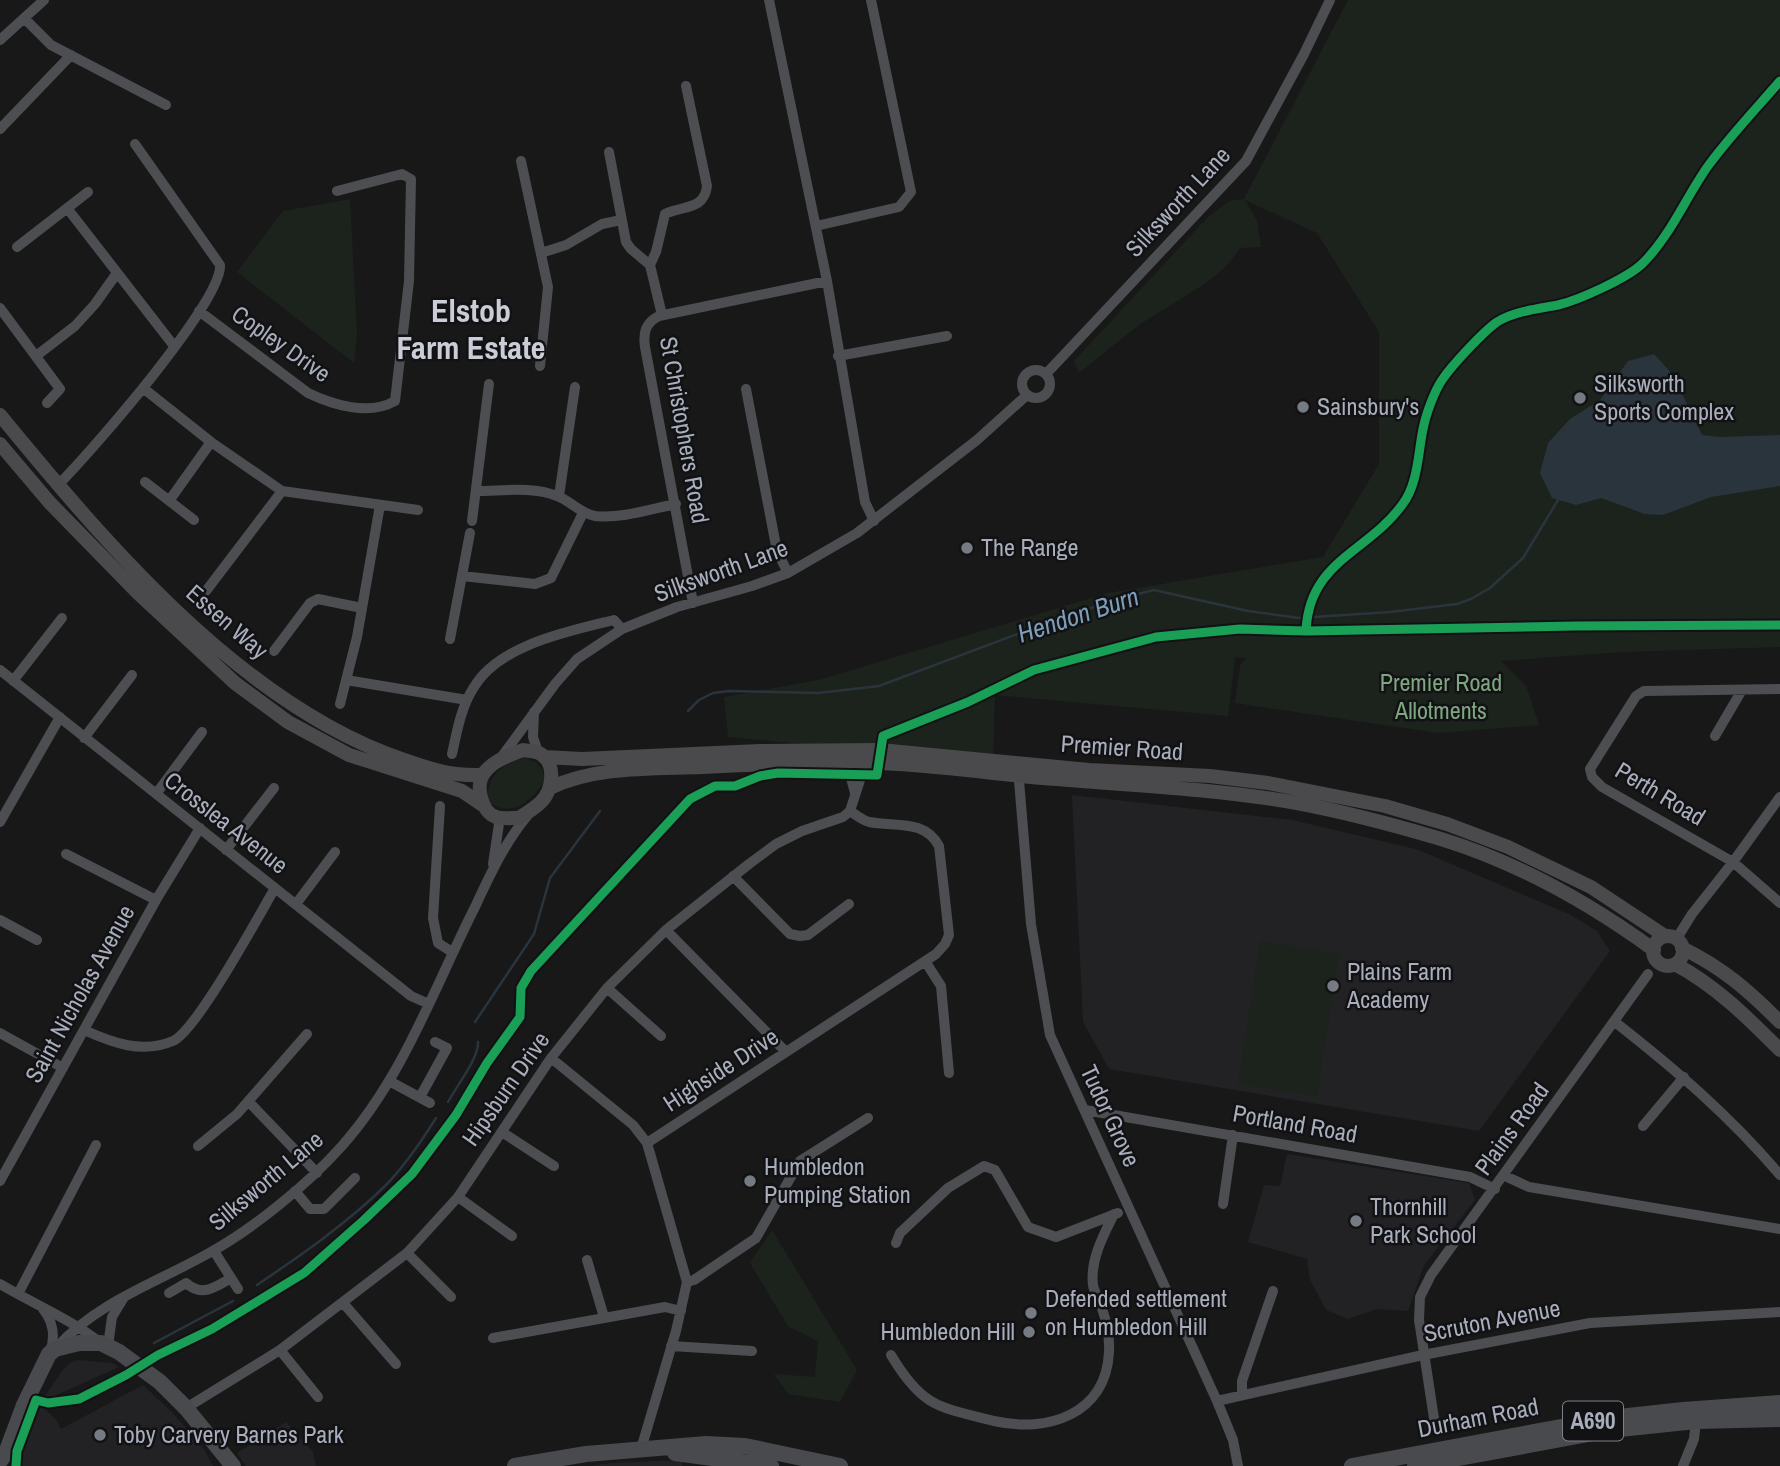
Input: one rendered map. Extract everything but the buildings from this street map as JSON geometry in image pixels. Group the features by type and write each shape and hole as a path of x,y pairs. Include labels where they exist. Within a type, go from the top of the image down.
{"highway":[{"path":"5,1460 24,1405 52,1352 79,1343 104,1344 150,1374 186,1408 213,1442 226,1465"},
{"name":"Durham Road","path":"1352,1466 1609,1418 1780,1404"},
{"name":"Durham Road","path":"1415,1466 1572,1436 1696,1421 1780,1419"},
{"path":"515,1466 586,1454 688,1444 744,1446 840,1466"},
{"path":"641,1449 771,1466"}],"main road":[{"name":"Essen Way","path":"0,415 98,530 184,617 254,677 347,737 389,755 457,776 482,775"},
{"name":"Essen Way","path":"0,444 50,503 128,583 235,683 288,722 349,755 461,791 484,806"},
{"name":"Premier Road","path":"500,758 523,750 582,759 760,751 880,750 1018,770 1297,803 1378,821 1494,858 1556,886 1598,911 1654,950 1653,955 1659,964 1670,967 1675,964"},
{"path":"541,754 550,767 550,788"},
{"path":"500,758 482,775 480,788 484,806 490,814 500,817 519,818 533,809"},
{"name":"Premier Road","path":"533,809 543,800 550,788 584,775 644,769 760,764 870,764 1268,782 1385,806 1447,824 1508,847 1591,887 1712,963 1746,989 1780,1022"},
{"path":"1654,950 1675,941 1680,958 1675,964 1699,977 1728,1000 1780,1050"}],"street":[{"path":"0,40 44,0"},
{"path":"769,0 817,226 865,502 874,521"},
{"path":"817,226 899,207 911,192 871,0"},
{"name":"Silksworth Lane","path":"1046,374 1246,161 1330,0"},
{"path":"24,18 51,45 166,105"},
{"path":"0,129 71,55"},
{"path":"650,265 665,215 694,206 701,202 706,194 707,186 686,86"},
{"path":"59,484 88,456 143,388 213,291 220,271 220,265 135,144"},
{"path":"610,152 626,242 650,265 662,315"},
{"path":"521,161 548,287 540,366"},
{"name":"Copley Drive","path":"199,311 308,393 345,406 382,408 395,401 408,281 411,179 402,174 337,191"},
{"path":"17,247 88,192"},
{"path":"67,208 174,346"},
{"path":"541,253 566,245 602,224 621,220"},
{"path":"36,356 75,326 95,304 117,272"},
{"name":"St Christophers Road","path":"693,603 644,340 647,325 662,315 827,281"},
{"path":"0,308 60,389 47,402"},
{"path":"838,356 947,336"},
{"name":"Silksworth Lane","path":"1038,370 1046,374 1050,382 1046,394 1039,398 1027,395 1022,387 1026,374 1038,370"},
{"path":"450,639 471,527 489,384"},
{"path":"559,496 575,387"},
{"path":"143,388 211,442 282,491 418,510"},
{"path":"746,389 778,551 788,573"},
{"name":"Silksworth Lane","path":"500,758 577,659 622,629 788,573 874,521 977,440 1027,395"},
{"path":"169,501 211,442"},
{"path":"145,482 194,520"},
{"path":"206,591 282,491"},
{"path":"476,491 535,491 559,496 583,513 598,516 632,513 676,504"},
{"path":"340,704 362,608 380,505"},
{"path":"462,576 535,584 551,578 583,513"},
{"path":"274,650 310,603 318,599 362,608"},
{"path":"13,681 62,618"},
{"path":"452,754 459,722 474,686 499,660 562,632 614,620 622,629"},
{"name":"Crosslea Avenue","path":"0,670 411,996 429,1004"},
{"path":"84,738 132,676"},
{"path":"346,680 467,700"},
{"name":"Perth Road","path":"1733,862 1602,787 1592,777 1590,769 1636,696 1644,691 1780,689"},
{"path":"1716,736 1742,691"},
{"path":"534,712 533,737 541,754"},
{"path":"0,822 60,717"},
{"path":"156,794 202,732"},
{"path":"842,764 850,774 855,793"},
{"path":"850,811 862,775 870,764"},
{"name":"Tudor Grove","path":"1018,770 1031,924 1050,1035 1217,1401 1233,1440 1238,1466"},
{"path":"226,850 274,788"},
{"path":"0,797 11,803"},
{"path":"1675,941 1692,914 1780,797"},
{"path":"440,806 433,918 438,943 452,952"},
{"name":"Silksworth Lane","path":"52,1352 78,1326 103,1307 214,1251 317,1173 371,1111 391,1082 493,870 514,831 533,809"},
{"name":"Hipsburn Drive","path":"186,1408 280,1350 344,1304 407,1253 458,1197 551,1058 607,988 666,930 776,844 802,831 843,817 850,811"},
{"name":"Highside Drive","path":"551,1058 633,1125 648,1143 936,954 945,944 948,935 939,846 934,836 922,828 866,821 850,811"},
{"name":"Silksworth Lane","path":"493,870 500,817"},
{"name":"Saint Nicholas Avenue","path":"0,1181 156,900 200,828"},
{"path":"296,904 335,852"},
{"path":"66,854 156,900"},
{"path":"1733,862 1780,903"},
{"path":"733,876 790,934 808,935 849,904"},
{"path":"84,1030 112,1043 142,1048 174,1040 195,1020 275,888"},
{"path":"0,920 37,940"},
{"path":"666,930 786,1052"},
{"path":"925,961 941,986 949,1073"},
{"name":"Plains Road","path":"1435,1425 1423,1355 1419,1320 1420,1297 1431,1275 1505,1176 1648,974"},
{"path":"607,988 661,1036"},
{"path":"1615,1022 1684,1076 1756,1146 1780,1175"},
{"path":"0,1033 63,1068"},
{"path":"198,1146 237,1114 307,1034"},
{"path":"391,1082 425,1100 447,1048 435,1042"},
{"path":"1643,1126 1684,1076"},
{"path":"248,1101 317,1173"},
{"name":"Portland Road","path":"1085,1110 1470,1177 1495,1189"},
{"path":"687,1282 756,1238 800,1161 868,1118"},
{"path":"502,1132 554,1167"},
{"path":"1223,1204 1234,1135"},
{"path":"641,1449 687,1282 648,1143"},
{"path":"18,1294 96,1144"},
{"path":"896,1243 900,1233 948,1188 984,1166 995,1170 1028,1227 1055,1237 1129,1209"},
{"path":"1505,1176 1529,1187 1780,1229"},
{"path":"295,1191 310,1209 324,1209 355,1178"},
{"path":"458,1197 512,1236"},
{"path":"891,1355 907,1381 921,1396 944,1408 1003,1423 1035,1424 1068,1418 1097,1393 1105,1374 1109,1353 1107,1328 1093,1286 1094,1268 1098,1246 1114,1214"},
{"path":"214,1251 238,1289"},
{"path":"407,1253 451,1297"},
{"path":"586,1260 604,1317"},
{"path":"169,1293 186,1283 200,1292 211,1290 231,1279"},
{"path":"0,1284 78,1326 104,1344 123,1298"},
{"path":"1242,1395 1242,1381 1273,1291"},
{"path":"344,1304 396,1364"},
{"path":"493,1338 665,1307 681,1311"},
{"path":"43,1309 52,1325 52,1352"},
{"name":"Scruton Avenue","path":"1217,1401 1423,1355 1590,1323 1780,1312"},
{"path":"671,1346 752,1351"},
{"path":"280,1350 318,1397"},
{"path":"1683,1466 1694,1439 1696,1421"}],"shaded area":[{"path":"1654,354 1673,375 1702,435 1780,435 1780,486 1711,497 1663,515 1645,514 1601,498 1576,505 1552,498 1540,473 1548,443 1570,419 1600,400 1628,361"},
{"name":"Plains Farm Academy","path":"1072,795 1292,820 1416,849 1571,915 1597,931 1610,951 1479,1131 1109,1069 1083,1022"},
{"name":"Thornhill Park School","path":"1287,1154 1469,1183 1475,1200 1424,1265 1408,1311 1377,1309 1348,1319 1326,1310 1310,1280 1307,1259 1248,1242 1264,1185 1280,1186"},
{"path":"78,1360 112,1363 119,1367 48,1399 46,1395 61,1372 71,1362"},
{"path":"143,1385 173,1413 204,1449 213,1466 20,1466 22,1448 32,1417 40,1403 61,1429"},
{"path":"286,1422 313,1452 316,1466 246,1466 237,1453"},
{"path":"683,1460 682,1466 592,1466 610,1463"}],"green space":[{"name":"Silksworth Sports Complex","path":"1348,0 1780,0 1780,647 1622,652 1501,661 1526,686 1539,725 1438,733 1235,703 1240,666 1246,658 1235,657 1228,716 995,695 993,762 728,737 724,697 819,680 1108,593 1323,557 1379,464 1379,332 1317,233 1245,200 1257,221 1261,247 1240,248 1207,282 1138,326 1079,373 1074,361 1207,218 1229,201 1244,199"},
{"path":"350,199 357,335 354,363 237,272 283,211"},
{"path":"525,758 539,765 544,775 545,780 534,794 513,808 505,809 488,801 490,785 497,772 509,763"},
{"path":"1260,941 1339,954 1317,1096 1238,1084"},
{"path":"772,1230 857,1370 840,1402 788,1394 774,1374 815,1377 818,1341 788,1326 750,1263"}],"waterway":[{"name":"Hendon Burn","path":"688,711 699,700 713,693 818,693 879,686 1036,627 1114,600 1154,590 1248,611 1299,618 1457,604 1490,588 1523,558 1558,500"},
{"name":"Hendon Burn","path":"475,1022 534,934 550,878 600,811"},
{"name":"Hendon Burn","path":"448,1102 471,1064 478,1042"},
{"name":"Hendon Burn","path":"257,1285 323,1239 369,1201 405,1163 436,1118"},
{"name":"Hendon Burn","path":"154,1343 233,1301"}],"cycle path":[{"path":"1306,631 1310,607 1317,589 1328,573 1388,521 1407,497 1414,478 1428,410 1439,385 1453,366 1476,341 1504,318 1578,298 1615,282 1643,263 1670,228 1708,166 1780,81"},
{"path":"16,1466 17,1451 36,1400 48,1403 79,1399 158,1355 212,1329 304,1273 412,1174 456,1115 487,1063 520,1017 521,988 531,971 690,799 715,786 735,786 760,776 778,773 877,775 883,736 968,702 1034,670 1156,637 1240,629 1306,631 1780,625"}],"place":[{"name":"Silksworth Sports Complex","path":"1580,398"},
{"name":"Sainsbury's","path":"1303,407"},
{"name":"The Range","path":"967,548"},
{"name":"Plains Farm Academy","path":"1333,986"},
{"name":"Humbledon Pumping Station","path":"750,1181"},
{"name":"Thornhill Park School","path":"1356,1221"},
{"name":"Defended settlement on Humbledon Hill","path":"1031,1313"},
{"name":"Humbledon Hill","path":"1029,1332"},
{"name":"Toby Carvery Barnes Park","path":"100,1435"}],"district":[{"name":"Elstob Farm Estate","path":"471,330"}],"park label":[{"name":"Premier Road Allotments","path":"1441,697"}]}
